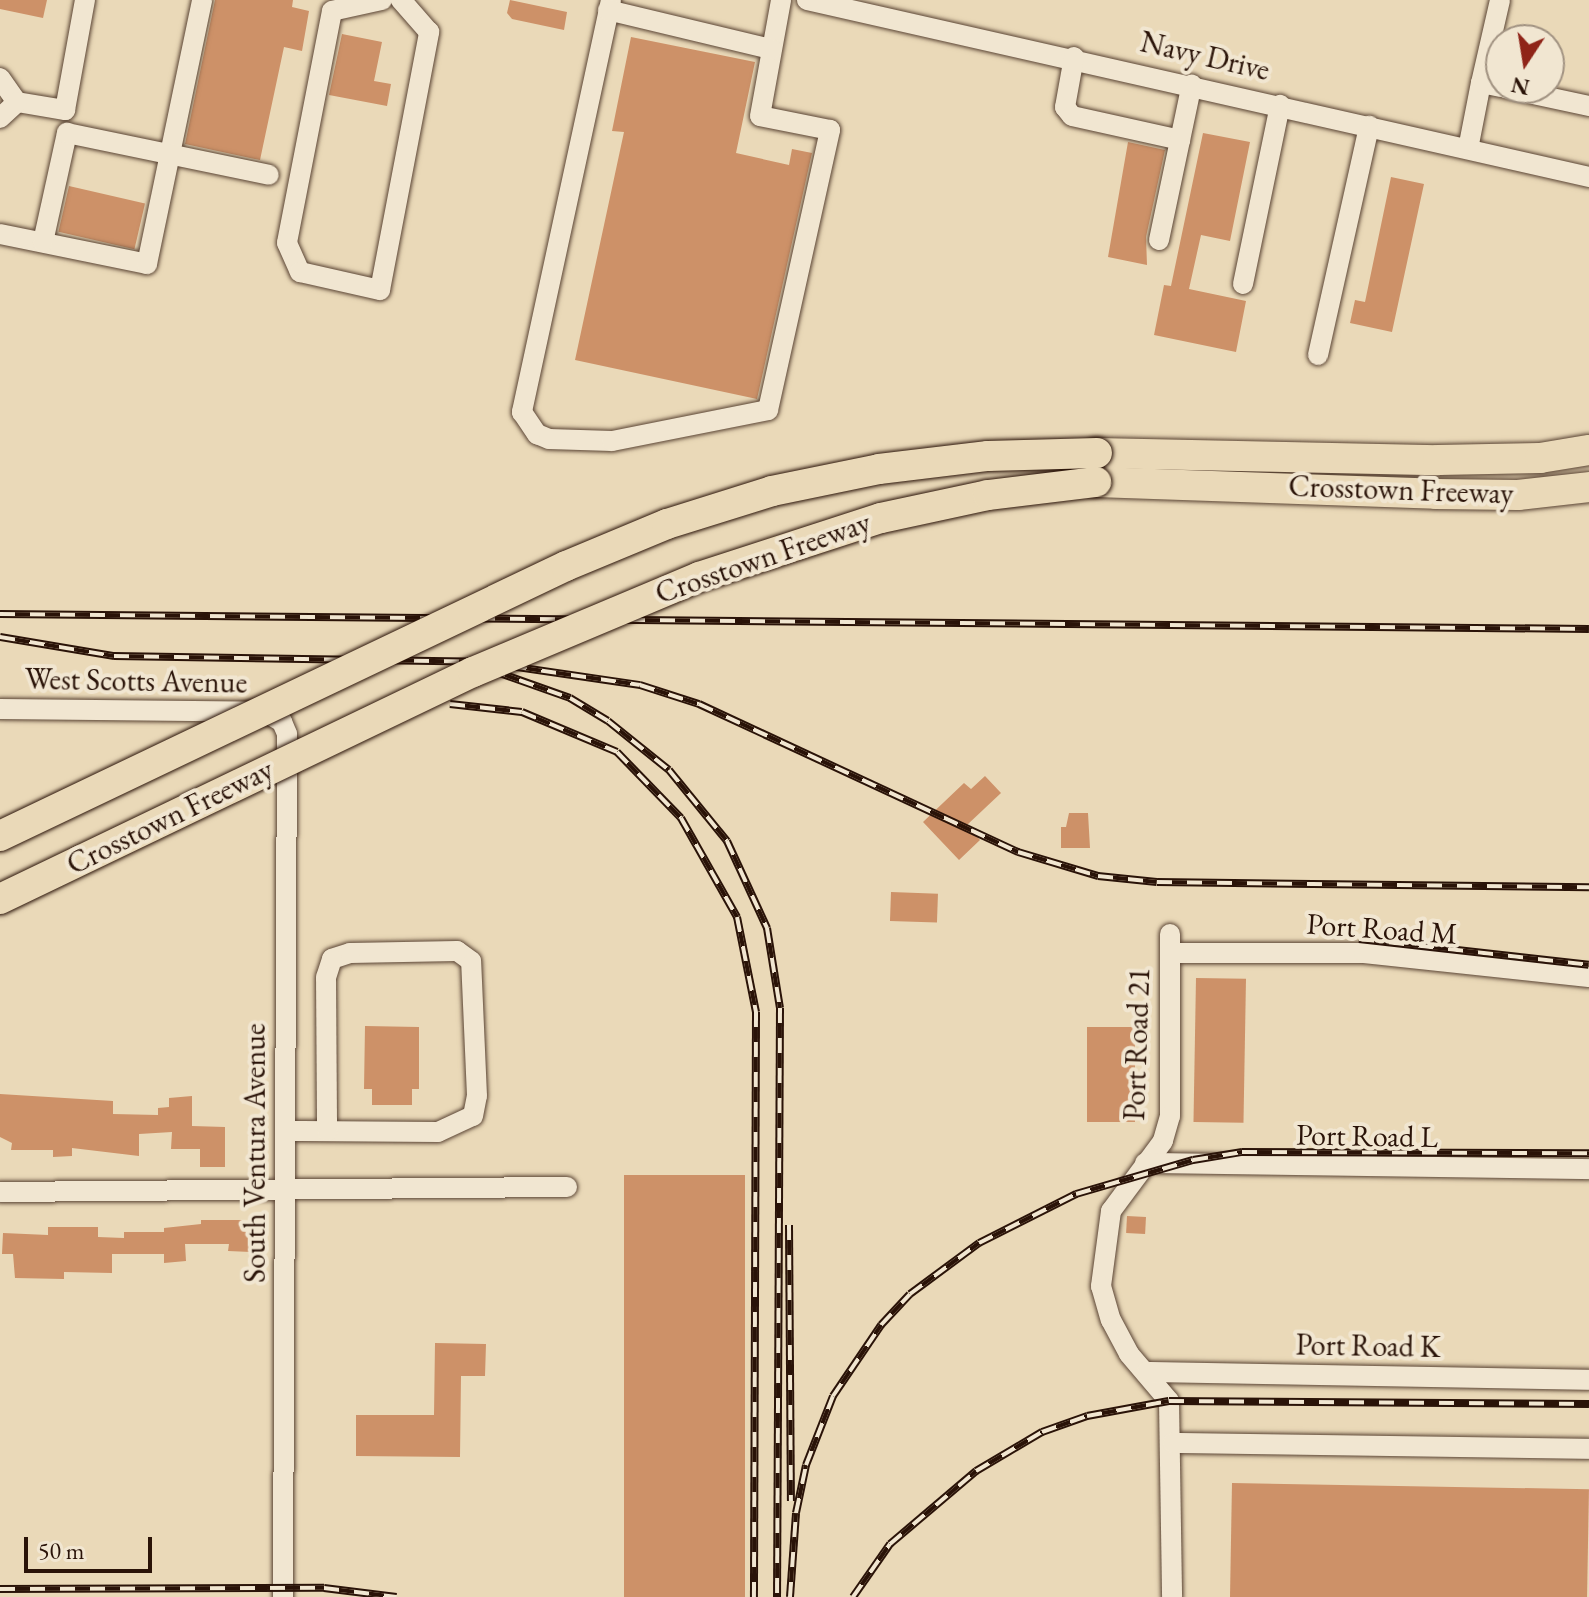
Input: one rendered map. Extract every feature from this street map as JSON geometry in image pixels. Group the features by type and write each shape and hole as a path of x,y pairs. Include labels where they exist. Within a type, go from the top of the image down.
{"highway":[{"name":"Crosstown Freeway","path":"0,899 473,672 699,577 881,518 1097,467 1540,458 1589,450"},
{"name":"Crosstown Freeway","path":"0,836 566,566 667,524 772,491 879,469 988,456 1463,494 1589,487"}],"street":[{"path":"0,78 17,102 65,110 85,0"},
{"path":"0,234 147,264 202,0"},
{"path":"382,0 332,11 287,243 300,272 380,290 429,32 401,0"},
{"path":"773,39 609,5 522,412 537,434 549,439 612,441 768,410 830,130 760,116 781,0"},
{"name":"Navy Drive","path":"807,0 1074,57 1589,177"},
{"path":"1499,24 1500,0"},
{"path":"1074,57 1065,107 1072,116 1180,140"},
{"path":"1159,240 1192,84"},
{"path":"1565,101 1589,106"},
{"path":"0,118 17,102"},
{"path":"1468,149 1487,104"},
{"path":"1243,284 1280,105"},
{"path":"1318,355 1369,126"},
{"path":"43,242 67,133 269,175"},
{"name":"West Scotts Avenue","path":"0,709 272,714"},
{"name":"South Ventura Avenue","path":"272,714 282,722 287,741 283,1597"},
{"name":"Port Road M","path":"1170,944 1364,953 1589,977"},
{"name":"Port Road 21","path":"1170,944 1170,1116 1163,1141 1111,1211 1101,1286 1111,1320 1129,1354 1169,1401 1173,1443 1172,1597"},
{"path":"285,1131 438,1132 473,1116 477,1096 471,961 457,951 350,953 332,959 326,977 327,1131"},
{"name":"Port Road L","path":"1145,1163 1589,1169"},
{"path":"0,1192 567,1187"},
{"name":"Port Road K","path":"1147,1372 1589,1380"},
{"path":"1173,1443 1589,1449"}],"building":[{"path":"0,0 47,0 43,18 0,9"},
{"path":"215,0 293,0 292,7 309,11 302,51 284,47 260,160 185,144"},
{"path":"510,0 567,12 564,30 512,19 507,13"},
{"path":"342,34 382,42 374,81 391,84 387,106 329,95"},
{"path":"631,37 755,62 736,153 789,165 792,149 812,153 757,399 575,360 624,132 612,131"},
{"path":"1203,133 1250,142 1230,241 1201,235 1189,289 1246,301 1236,352 1154,335 1164,285 1171,286"},
{"path":"1128,142 1165,150 1146,237 1147,265 1108,257"},
{"path":"1391,177 1424,184 1392,332 1350,323 1355,300 1365,302"},
{"path":"69,186 145,204 134,249 58,232"},
{"path":"985,776 1001,793 967,825 980,840 959,860 923,822 964,783 971,789"},
{"path":"1069,813 1088,813 1090,848 1061,848 1061,827 1066,827"},
{"path":"891,892 938,894 937,923 890,921"},
{"path":"1196,978 1246,979 1243,1123 1193,1122"},
{"path":"365,1026 419,1027 419,1089 412,1089 412,1105 372,1105 372,1089 364,1089"},
{"path":"1087,1027 1135,1027 1135,1122 1087,1122"},
{"path":"0,1094 113,1101 113,1114 158,1115 158,1108 169,1107 169,1098 192,1096 192,1126 225,1127 225,1167 200,1167 200,1149 171,1149 172,1132 139,1134 139,1156 72,1148 72,1156 53,1157 53,1150 11,1150 12,1143 0,1137"},
{"path":"624,1175 745,1175 745,1597 624,1597"},
{"path":"1127,1216 1146,1217 1145,1234 1126,1233"},
{"path":"201,1220 242,1220 242,1230 251,1234 251,1252 228,1251 229,1244 185,1244 186,1261 164,1263 164,1254 112,1254 112,1273 64,1272 64,1279 15,1278 13,1254 2,1254 3,1233 48,1235 48,1227 98,1227 98,1237 124,1238 124,1232 164,1232 164,1228 201,1224"},
{"path":"435,1343 486,1344 485,1376 461,1376 460,1457 356,1456 356,1415 434,1415"},
{"path":"1232,1483 1589,1489 1587,1597 1230,1597"}],"railway":[{"path":"0,614 1589,629"},
{"path":"0,637 114,656 482,662 640,685 699,704 1018,852 1098,876 1157,882 1589,887"},
{"path":"491,670 570,698 608,721 669,770 727,841 767,928 780,1008 777,1597"},
{"path":"450,704 522,712 617,752 681,818 737,917 756,1012 754,1597"},
{"path":"1359,939 1589,965"},
{"path":"790,1597 796,1513 806,1465 833,1396 881,1325 910,1294 979,1243 1076,1194 1193,1160 1242,1152 1589,1153"},
{"path":"789,1225 791,1501"},
{"path":"853,1597 890,1544 976,1471 1042,1432 1087,1416 1169,1401 1589,1404"},
{"path":"0,1589 324,1588 396,1597"}]}
